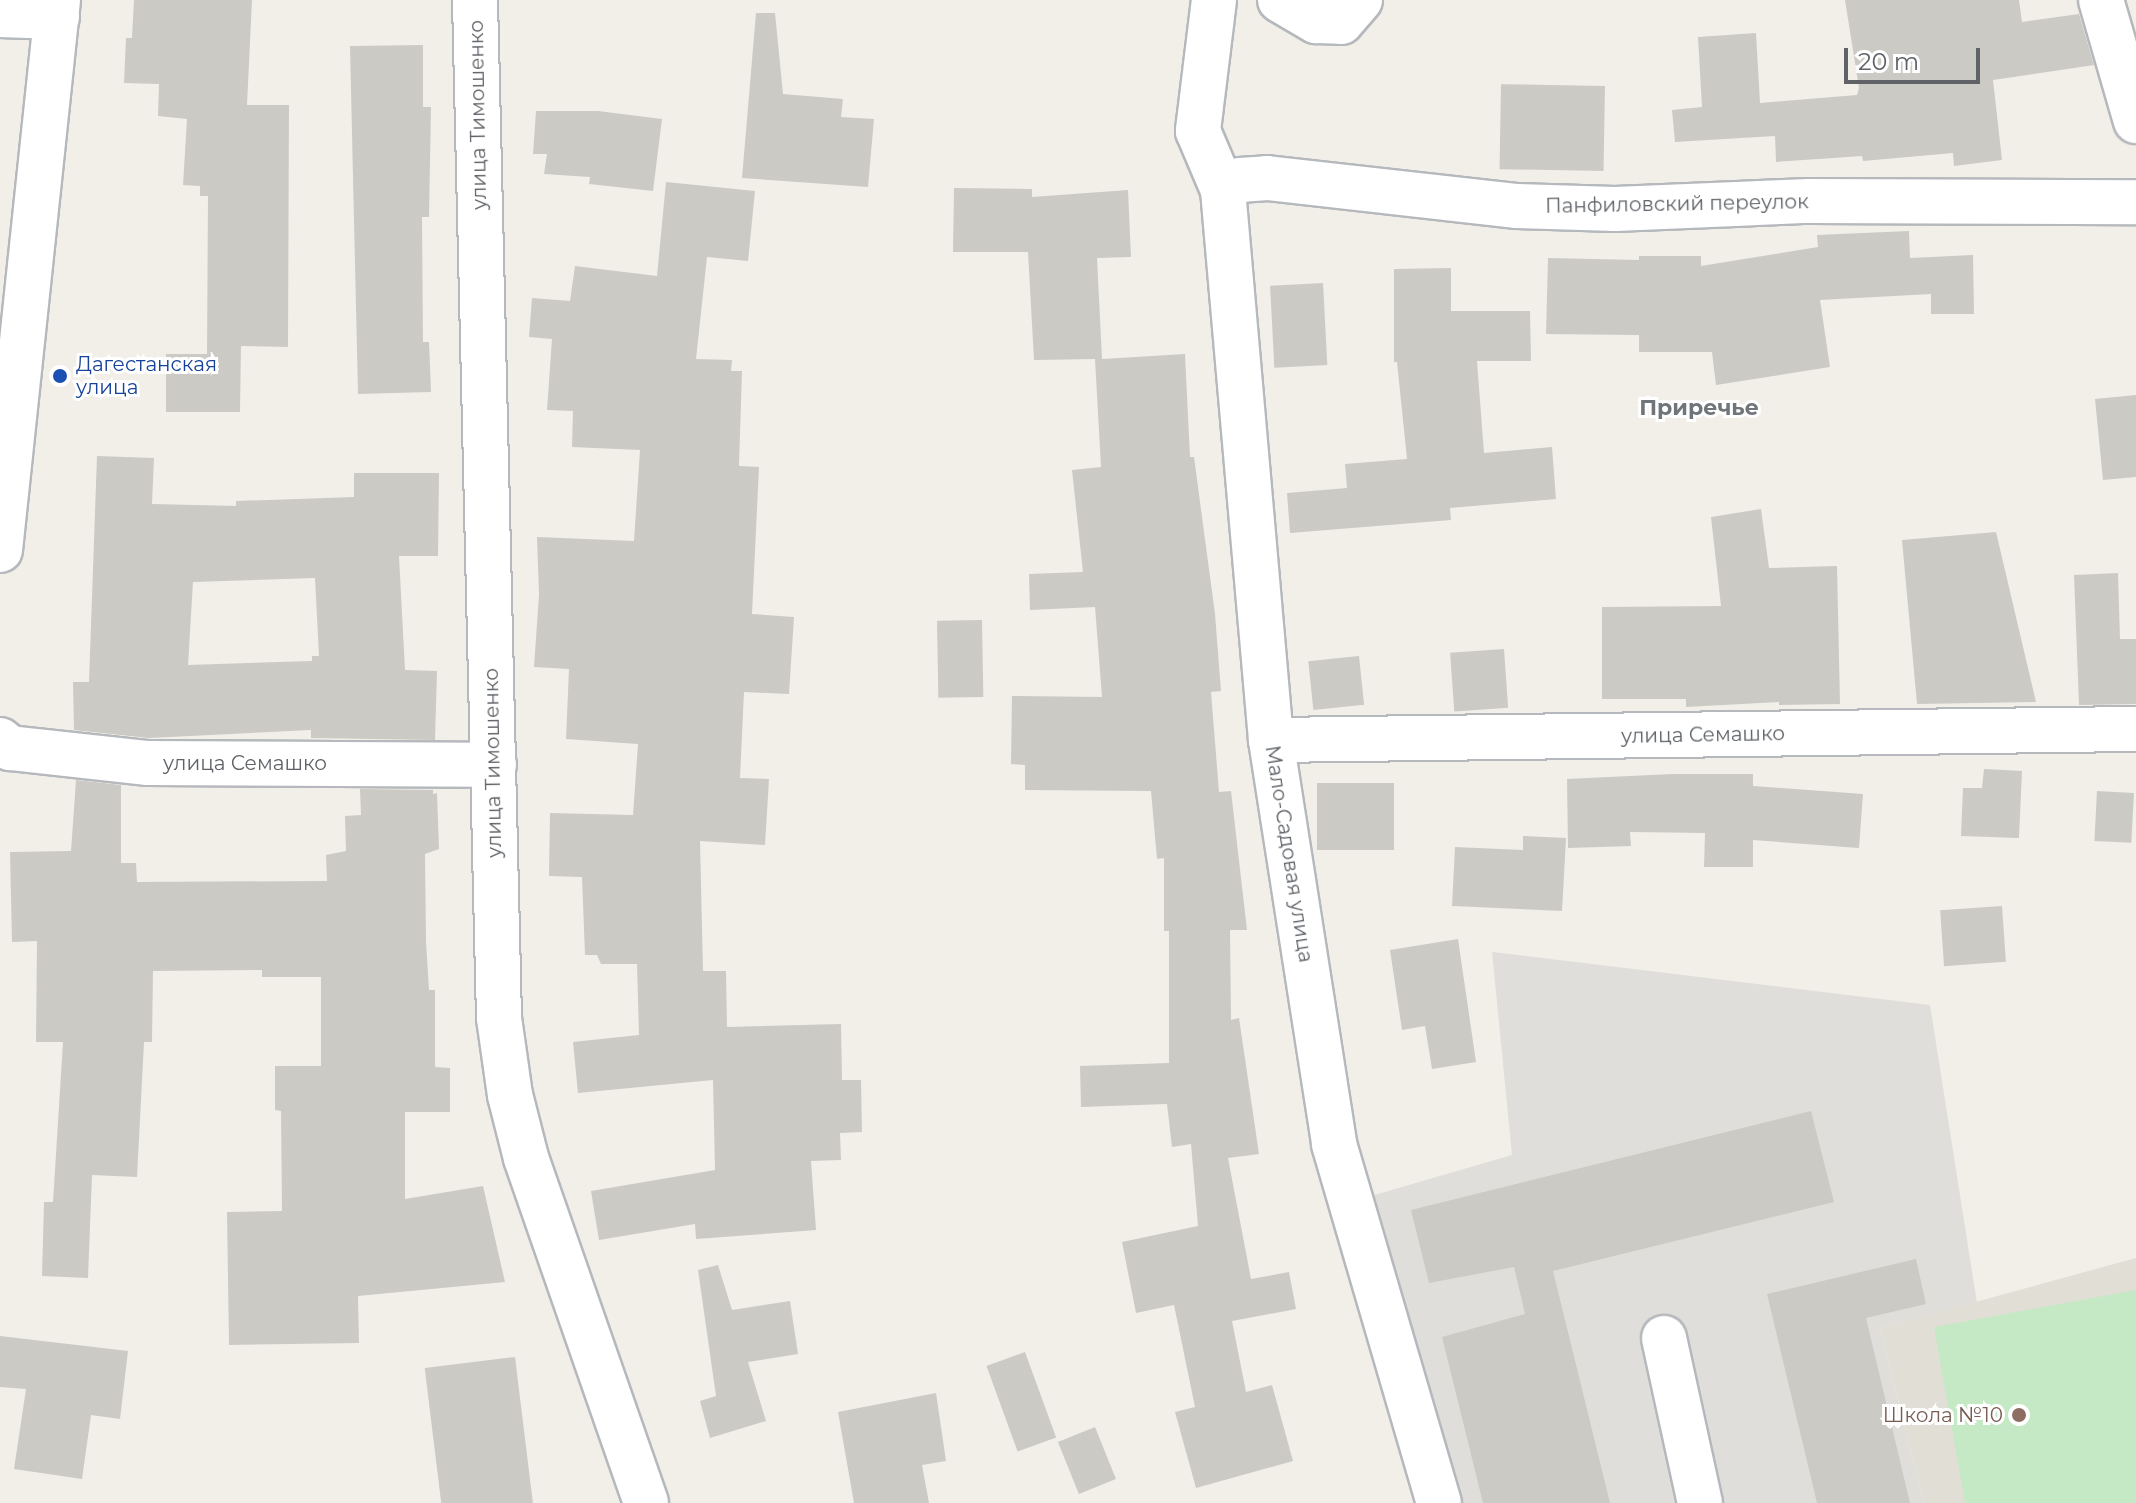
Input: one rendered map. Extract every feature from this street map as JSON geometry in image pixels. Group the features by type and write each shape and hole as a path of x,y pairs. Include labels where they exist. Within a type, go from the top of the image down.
{"street":[{"name":"улица Тимошенко","path":"475,0 499,1018 510,1095 526,1158 646,1503"},
{"name":"Мало-Садовая улица","path":"1214,0 1198,131 1223,190 1271,740 1334,1144 1439,1503"},
{"path":"1280,0 1316,21 1341,22 1360,0"},
{"path":"2101,0 2136,121"},
{"path":"0,15 57,8 0,550"},
{"name":"Панфиловский переулок","path":"1223,190 1240,180 1267,178 1517,206 1615,209 1809,201 2136,202"},
{"name":"улица Семашко","path":"1271,740 2136,729"},
{"name":"улица Семашко","path":"0,740 10,748 148,763 494,765"},
{"path":"1664,1338 1700,1503"}],"shaded area":[{"path":"1492,952 1930,1005 1977,1303 1880,1328 1924,1503 1454,1503 1371,1196 1512,1155"},
{"name":"Школа №10","path":"2136,1258 2136,1503 1924,1503 1880,1328"}],"green space":[{"name":"Школа №10","path":"2136,1290 2136,1503 1965,1503 1934,1327"}],"building":[{"path":"134,0 252,0 247,105 289,105 288,347 241,346 240,412 166,412 166,354 207,354 208,196 200,196 200,186 183,185 187,119 158,116 159,84 124,83 126,38 132,38"},
{"path":"1845,0 2019,0 2022,22 2079,14 2094,65 1993,80 2002,160 1954,166 1953,153 1863,161 1862,156 1776,162 1775,136 1675,142 1672,110 1702,107 1698,37 1756,33 1760,103 1857,95 1859,88"},
{"path":"756,13 775,13 783,94 843,99 841,117 874,119 868,187 742,178"},
{"path":"423,45 423,107 431,107 429,217 422,217 423,342 429,342 431,392 358,394 350,46"},
{"path":"1501,84 1605,86 1604,171 1500,169"},
{"path":"536,111 598,111 662,119 653,191 589,184 590,177 544,174 547,154 533,154"},
{"path":"666,182 755,191 748,261 707,257 696,359 732,360 731,371 742,371 739,466 759,467 752,614 794,617 789,694 744,692 740,778 769,779 765,845 700,841 703,971 726,971 727,1027 841,1024 842,1080 861,1080 862,1132 840,1133 841,1160 811,1161 816,1230 696,1239 695,1224 599,1240 591,1191 715,1170 713,1080 578,1093 573,1042 639,1035 637,964 601,964 597,955 585,955 582,877 549,876 550,813 633,815 638,744 566,739 569,669 534,667 539,595 537,537 634,541 640,450 572,447 573,411 547,410 552,339 529,337 532,298 570,301 575,266 657,276"},
{"path":"954,188 1032,189 1032,197 1128,190 1131,257 1097,258 1102,359 1185,354 1190,457 1194,457 1215,614 1221,691 1211,692 1219,792 1231,791 1247,930 1230,930 1231,1020 1239,1018 1259,1154 1228,1158 1251,1279 1289,1272 1296,1309 1232,1321 1246,1392 1272,1385 1293,1461 1196,1488 1175,1412 1195,1407 1174,1305 1136,1313 1122,1242 1198,1226 1191,1144 1172,1147 1167,1104 1081,1107 1080,1066 1169,1063 1169,931 1164,931 1164,858 1157,859 1151,791 1025,790 1025,765 1011,764 1012,696 1102,697 1095,607 1030,610 1029,574 1083,572 1072,470 1101,467 1095,359 1034,360 1028,252 953,252"},
{"path":"1909,231 1910,258 1973,255 1974,314 1931,314 1931,294 1820,300 1830,367 1716,385 1712,352 1639,352 1639,335 1546,334 1548,258 1639,260 1639,256 1701,256 1701,266 1818,247 1817,235"},
{"path":"1451,268 1451,311 1530,311 1531,361 1477,361 1484,453 1552,447 1556,499 1450,508 1451,520 1290,533 1287,493 1347,488 1345,464 1407,459 1397,362 1394,362 1394,269"},
{"path":"1323,283 1327,365 1274,368 1270,286"},
{"path":"2136,395 2136,477 2103,480 2095,399"},
{"path":"97,456 154,458 152,504 236,506 236,501 354,497 354,473 439,473 438,556 399,556 405,670 437,671 435,740 311,738 311,730 149,738 74,730 73,682 89,682","holes":["315,578 319,656 312,656 312,661 188,665 193,582"]},
{"path":"1761,509 1769,568 1837,566 1840,704 1779,705 1779,702 1686,707 1686,699 1602,699 1602,607 1721,606 1711,517"},
{"path":"1996,532 2036,702 1917,704 1902,540"},
{"path":"2118,573 2120,639 2136,639 2136,704 2079,705 2074,575"},
{"path":"982,620 983,697 938,698 937,621"},
{"path":"1504,649 1508,708 1454,712 1450,653"},
{"path":"1359,656 1364,705 1313,710 1308,661"},
{"path":"1984,769 2022,771 2019,838 1961,836 1963,788 1982,788"},
{"path":"1753,774 1753,786 1863,794 1859,848 1753,840 1753,867 1704,867 1705,833 1630,832 1631,846 1568,848 1567,779"},
{"path":"76,780 121,785 121,863 136,863 137,882 327,881 326,855 346,851 345,816 361,815 360,789 433,790 433,794 437,793 439,849 425,854 426,942 429,990 435,990 435,1067 450,1068 450,1112 405,1112 405,1199 483,1186 505,1282 358,1296 359,1343 229,1345 227,1212 282,1211 281,1111 275,1110 275,1066 321,1066 321,977 262,977 262,970 153,971 152,1042 144,1042 137,1177 92,1175 88,1278 42,1276 44,1202 53,1202 63,1042 36,1042 37,941 12,942 10,852 71,851"},
{"path":"1317,783 1394,783 1394,850 1317,850"},
{"path":"2097,791 2134,793 2131,843 2094,841"},
{"path":"1523,836 1566,838 1562,911 1452,906 1455,847 1523,850"},
{"path":"2002,906 2006,962 1944,966 1940,910"},
{"path":"1458,939 1476,1062 1432,1069 1425,1026 1402,1030 1390,950"},
{"path":"1811,1111 1834,1202 1553,1271 1610,1503 1483,1503 1442,1337 1525,1314 1514,1267 1429,1283 1411,1210"},
{"path":"1916,1259 1926,1304 1866,1318 1910,1503 1817,1503 1767,1294"},
{"path":"718,1265 732,1310 790,1301 798,1354 748,1362 766,1421 710,1438 700,1401 716,1396 698,1270"},
{"path":"0,1336 128,1351 120,1419 91,1415 82,1479 14,1469 26,1389 0,1387"},
{"path":"1025,1352 1056,1438 1018,1452 986,1366"},
{"path":"515,1357 533,1503 441,1503 425,1368"},
{"path":"936,1393 946,1461 922,1465 929,1503 854,1503 838,1412"},
{"path":"1095,1427 1116,1479 1079,1494 1058,1442"}],"place":[{"name":"Дагестанская улица","path":"60,376"},
{"name":"Школа №10","path":"2019,1415"}],"district":[{"name":"Приречье","path":"1699,408"}]}
